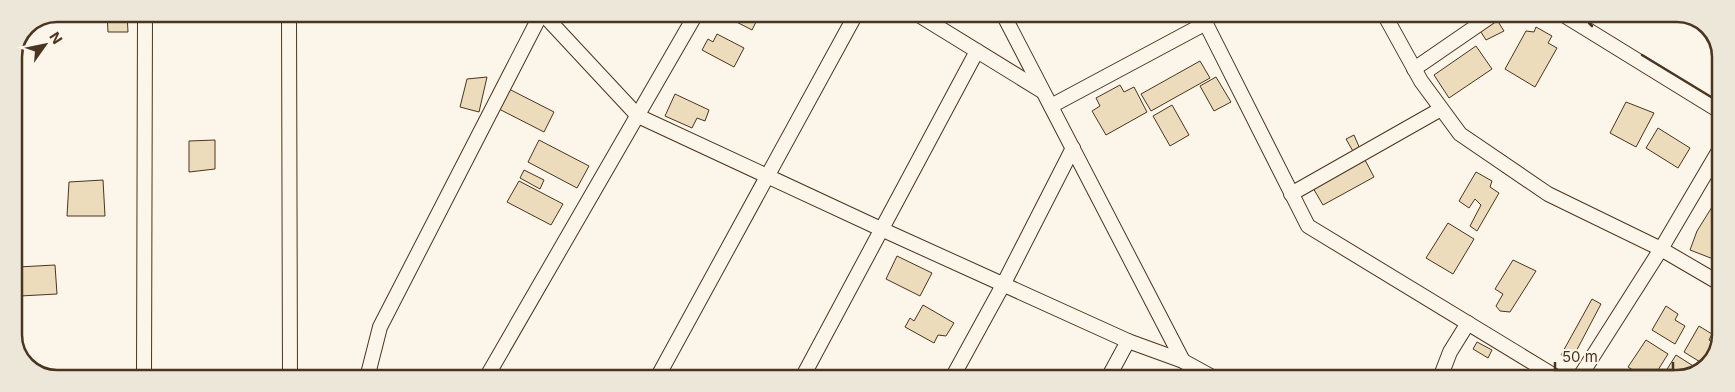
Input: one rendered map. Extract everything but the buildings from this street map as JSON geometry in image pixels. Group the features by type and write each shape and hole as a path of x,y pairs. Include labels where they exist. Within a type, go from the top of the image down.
{"street":[{"path":"144,370 145,22"},
{"path":"289,22 290,370"},
{"path":"369,370 380,327 538,22"},
{"path":"550,22 638,116 880,229 1128,341 1184,361 1200,370"},
{"path":"491,370 691,22"},
{"path":"661,370 852,22"},
{"path":"930,22 1043,92"},
{"path":"1007,22 1184,361"},
{"path":"1051,106 1199,22"},
{"path":"1205,22 1308,226 1545,370"},
{"path":"1388,22 1414,69 1460,134 1548,194 1661,249 1712,279"},
{"path":"1414,69 1482,22"},
{"path":"1575,22 1712,106"},
{"path":"806,370 977,51"},
{"path":"1291,194 1442,109"},
{"path":"956,370 1004,285 1073,148"},
{"path":"1584,370 1661,249 1712,162"},
{"path":"1443,370 1450,352 1468,323"},
{"path":"1112,370 1128,341"}],"wall":[{"path":"1589,22 1592,26"},
{"path":"1642,55 1712,98"}]}
